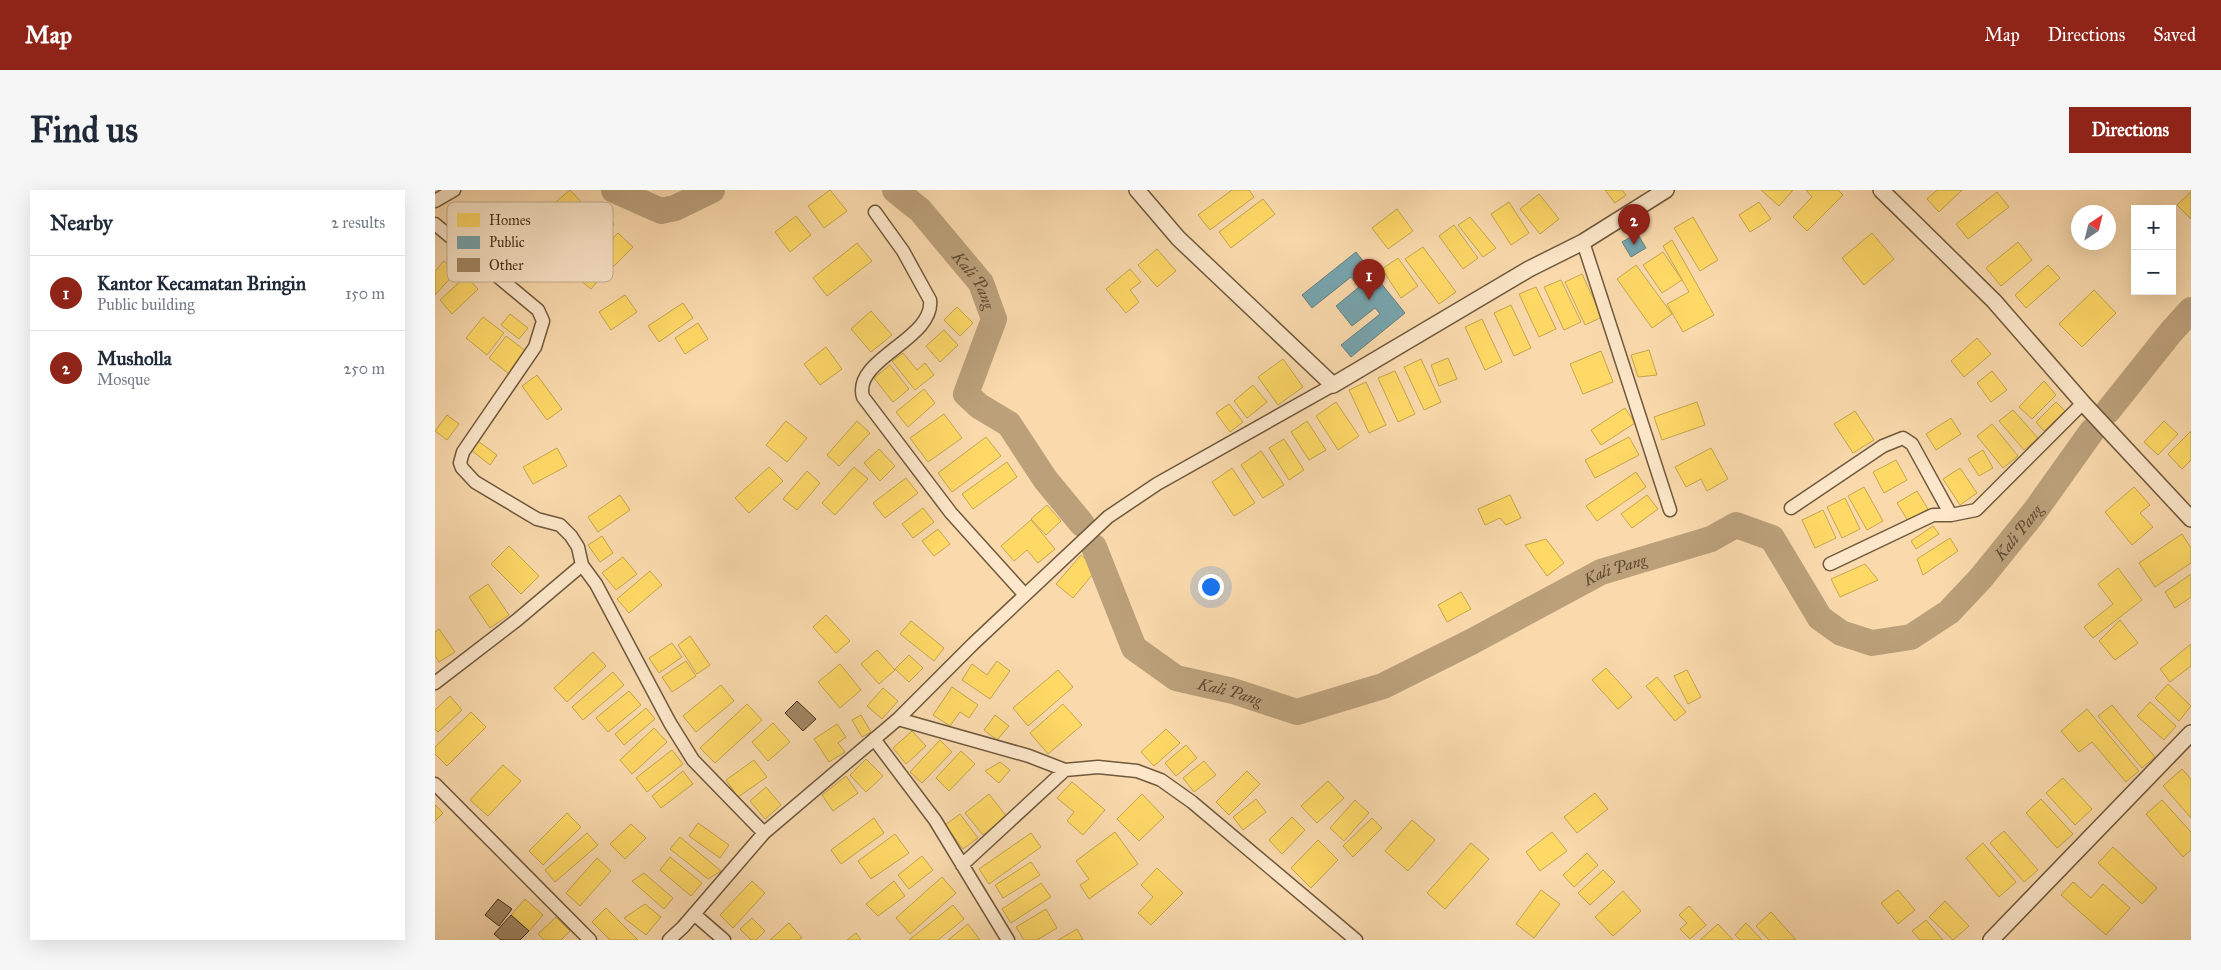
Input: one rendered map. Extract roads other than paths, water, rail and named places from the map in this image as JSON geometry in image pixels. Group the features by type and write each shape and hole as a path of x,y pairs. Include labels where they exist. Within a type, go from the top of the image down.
{"street":[{"path":"435,201 454,190"},
{"path":"1137,190 1179,238 1333,385"},
{"path":"669,940 764,833 898,719 1108,517 1157,484 1333,385 1529,269 1583,242 1666,190"},
{"path":"1881,190 1994,301 2083,403 2159,484"},
{"path":"875,212 903,251 930,300 931,307 923,322 866,375 862,383 863,396 951,513 1025,595"},
{"path":"435,224 447,234"},
{"path":"1583,242 1670,510"},
{"path":"504,282 538,310 543,321 535,347 463,452 460,462 475,482 537,519 560,525 571,536 578,547 582,565 596,584 670,723 693,760 764,833"},
{"path":"2083,403 2191,519"},
{"path":"1830,564 1933,516 1976,510 2083,403"},
{"path":"1791,508 1883,446 1903,438 1912,444 1951,515"},
{"path":"435,683 517,620 582,565"},
{"path":"898,719 1029,756 1065,770 1098,767 1137,772 1161,780 1192,802 1356,940"},
{"path":"1991,940 2191,732"},
{"path":"875,739 935,820 1007,940"},
{"path":"962,865 1065,770"},
{"path":"435,784 590,940"},
{"path":"694,914 724,940"}],"waterway":[{"name":"Kali Pang","path":"614,190 661,211 675,208 712,190"},
{"name":"Kali Pang","path":"895,190 920,210 981,283 994,319 966,394 979,406 1009,424 1045,479 1082,524"},
{"name":"Kali Pang","path":"2108,411 2191,310"},
{"name":"Kali Pang","path":"1094,547 1134,648 1176,678 1233,691 1297,712 1383,686 1471,642 1601,572 1711,539 1736,525 1772,538 1820,618 1841,633 1872,643 1911,637 1949,612 1981,578 2035,511 2092,431"}],"place":[{"name":"Musholla","path":"1634,245"},
{"name":"Kantor Kecamatan Bringin","path":"1369,300"}]}
